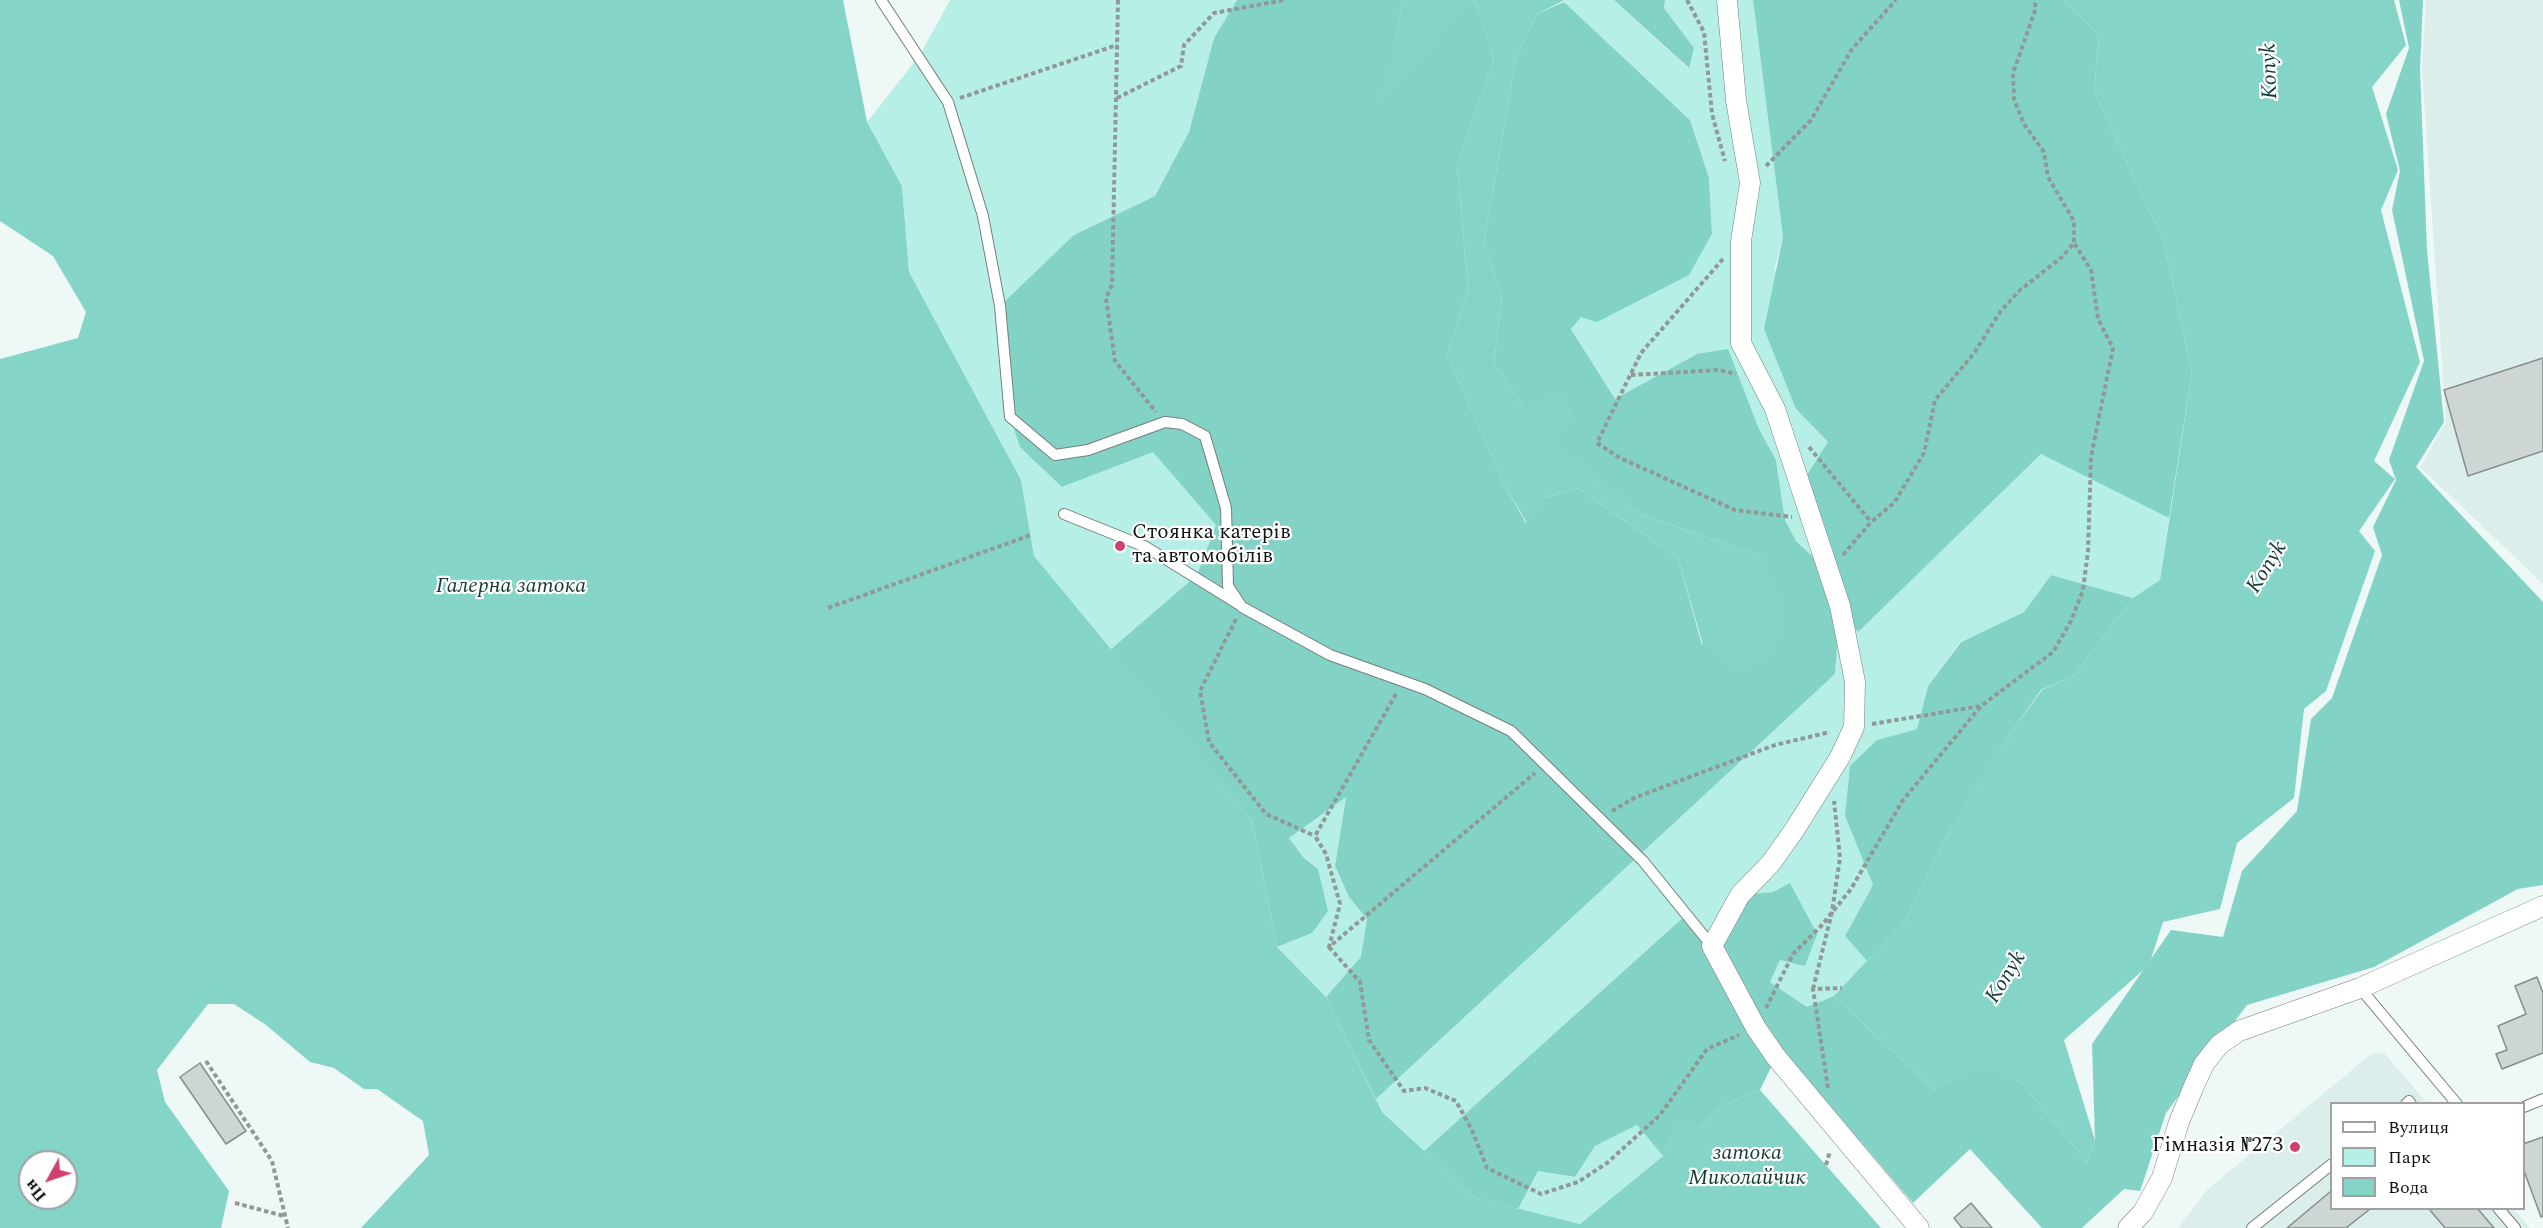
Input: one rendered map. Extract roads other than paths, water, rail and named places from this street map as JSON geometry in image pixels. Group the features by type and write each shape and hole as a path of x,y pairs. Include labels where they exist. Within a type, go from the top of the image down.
{"street":[{"path":"1727,0 1736,100 1750,183 1741,241 1742,343 1775,409 1840,606 1855,682 1854,727 1831,769 1771,863 1740,895 1712,946 1756,1028 1776,1057 1919,1228"},
{"path":"2128,1228 2143,1212 2162,1178 2179,1122 2194,1086 2204,1064 2219,1045 2239,1031 2360,988 2543,906"}],"lane":[{"path":"881,0 948,102 983,216 1000,306 1010,417 1055,455 1088,450 1165,422 1182,424 1205,436 1226,508 1228,586 1242,607"},
{"path":"1064,514 1146,547 1242,607 1329,655 1404,681 1511,732 1643,861 1712,946"},
{"path":"2360,988 2455,1102"},
{"path":"2525,1106 2543,1099"},
{"path":"2252,1228 2330,1165"},
{"path":"2499,1210 2515,1228"}],"water":[{"name":"Галерна затока","path":"0,0 843,0 867,122 902,186 909,272 1021,480 1034,556 1252,820 1277,947 1326,997 1382,1112 1475,1198 1580,1224 1663,1156 1677,1123 1699,1129 1721,1106 1760,1090 1881,1228 361,1228 429,1155 423,1121 377,1089 364,1089 334,1068 310,1062 266,1025 234,1004 208,1004 157,1070 165,1102 229,1191 221,1228 0,1228 0,359 78,338 86,312 53,256 0,221"},
{"path":"1402,0 1473,0 1379,105 1396,40"},
{"path":"1474,0 1565,0 1537,14 1516,58 1484,242 1502,297 1494,364 1523,405 1563,391 1572,413 1553,441 1640,514 1763,557 1780,602 1777,651 1740,673 1703,645 1678,558 1578,488 1544,498 1527,523 1505,486 1447,355 1468,289 1457,166 1494,58"},
{"name":"Konyk","path":"2063,0 2394,0 2406,45 2372,87 2398,170 2381,210 2420,362 2374,461 2395,479 2359,531 2375,551 2326,691 2304,709 2294,798 2237,843 2220,909 2163,922 2149,965 2064,1040 2095,1140 2087,1162 2022,1084 1979,1065 1934,1090 1834,996 1907,918 1946,838 1993,757 2042,690 2074,676 2133,598 2160,580 2192,372 2164,242 2094,91 2099,35"}],"place":[{"name":"Стоянка катерів та автомобілів","path":"1120,546"},
{"name":"Гімназія №273","path":"2295,1147"}],"water label":[{"name":"затока Миколайчик","path":"1747,1168"}]}
